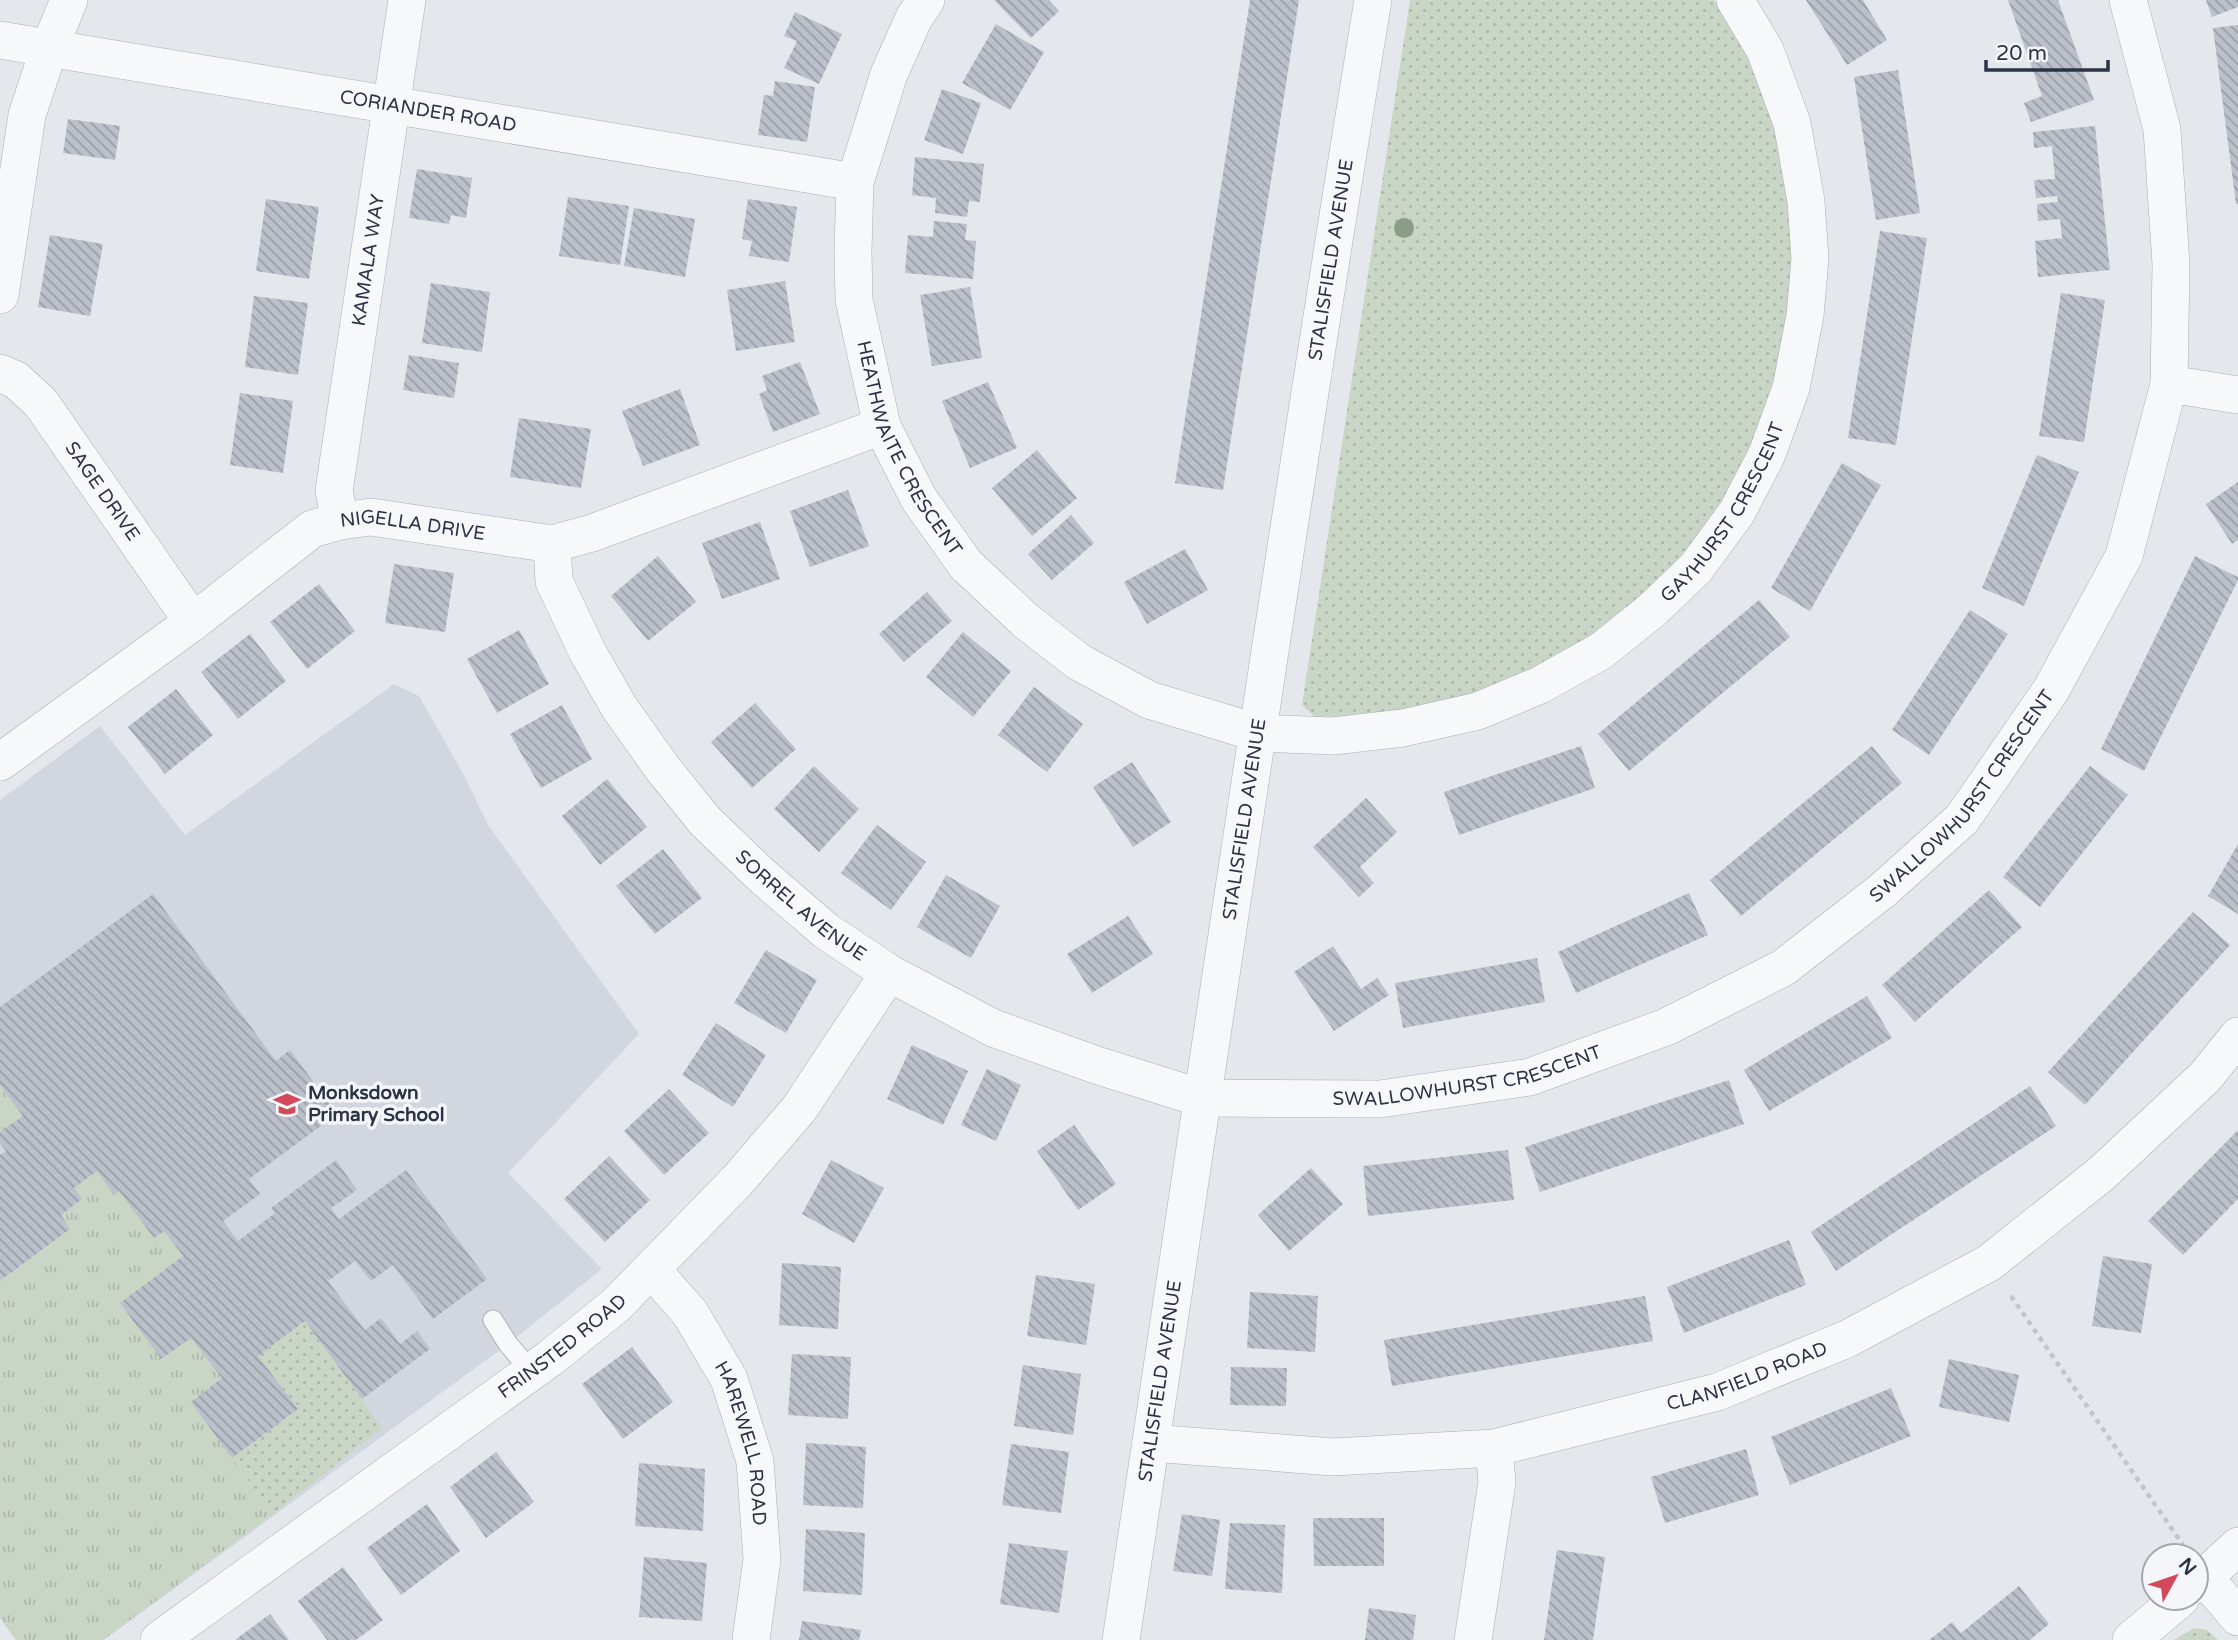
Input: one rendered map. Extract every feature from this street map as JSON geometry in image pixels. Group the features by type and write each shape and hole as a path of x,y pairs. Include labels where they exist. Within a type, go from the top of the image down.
{"street":[{"path":"0,295 27,115 49,48 69,0"},
{"name":"KAMALA WAY","path":"340,521 334,491 407,0"},
{"name":"HEATHWAITE CRESCENT","path":"926,0 914,18 889,74 855,182 854,300 882,426 919,499 966,565 1026,621 1079,662 1149,700 1258,733"},
{"name":"STALISFIELD AVENUE","path":"1121,1640 1325,287 1373,0"},
{"name":"GAYHURST CRESCENT","path":"1258,733 1333,736 1403,728 1478,711 1540,685 1601,651 1651,611 1696,568 1737,512 1767,454 1791,388 1805,316 1810,259 1806,201 1792,123 1765,50 1735,0"},
{"name":"SWALLOWHURST CRESCENT","path":"1201,1098 1380,1099 1530,1077 1666,1027 1783,968 1883,890 1962,819 2051,690 2124,556 2169,384 2172,264 2162,129 2128,0"},
{"name":"CORIANDER ROAD","path":"0,40 855,182"},
{"name":"SAGE DRIVE","path":"0,373 16,380 41,404 194,622"},
{"path":"2169,384 2238,395"},
{"name":"NIGELLA DRIVE","path":"0,762 194,622 312,529 340,521 371,517 552,544 592,533 882,426"},
{"name":"SORREL AVENUE","path":"552,544 554,581 587,651 619,707 663,769 705,821 760,874 826,931 890,973 993,1028 1096,1065 1201,1098"},
{"name":"FRINSTED ROAD","path":"159,1640 531,1371 616,1305 737,1181 799,1109 890,973"},
{"name":"CLANFIELD ROAD","path":"1151,1443 1333,1457 1493,1447 1717,1392 1847,1339 1989,1263 2101,1174 2204,1077 2238,1036"},
{"name":"HAREWELL ROAD","path":"652,1270 690,1313 729,1379 755,1461 762,1559 751,1640"},
{"path":"1473,1640 1497,1482 1493,1447"},
{"path":"2210,1567 2238,1546"},
{"path":"2210,1593 2238,1617"},
{"path":"2131,1640 2159,1612"}],"lane":[{"path":"493,1320 508,1344 531,1371"}],"path":[{"path":"1989,1263 2169,1542"}],"shaded area":[{"name":"Monksdown Primary School","path":"394,684 419,696 465,777 488,825 639,1034 508,1173 602,1269 508,1344 104,1640 17,1640 0,1617 0,800 100,726 185,835"}],"green space":[{"path":"1410,0 1714,0 1732,27 1760,85 1779,147 1791,244 1788,323 1771,401 1751,450 1725,496 1695,538 1661,577 1623,612 1581,642 1536,668 1487,690 1424,708 1315,717 1302,705"},
{"path":"0,1085 23,1116 0,1132"},
{"path":"97,1171 115,1194 119,1191 154,1238 164,1231 183,1256 120,1304 161,1359 191,1338 222,1378 191,1402 273,1514 103,1640 16,1640 0,1618 0,1282 70,1229 61,1215 82,1199 74,1188"},
{"path":"305,1321 382,1428 273,1514 232,1458 298,1409 258,1356"},
{"path":"2194,1628 2207,1630 2218,1640 2174,1640"}],"building":[{"path":"994,0 1049,0 1059,11 1031,38"},
{"path":"1250,0 1299,0 1223,490 1175,483"},
{"path":"1806,0 1863,0 1887,40 1847,65"},
{"path":"2008,0 2058,0 2094,100 2031,122 2024,103 2042,96"},
{"path":"2206,0 2238,0 2238,7 2212,17"},
{"path":"795,12 842,34 819,84 784,68 797,41 784,36"},
{"path":"996,24 1044,52 1010,110 962,83"},
{"path":"2238,25 2238,204 2236,204 2213,28"},
{"path":"1898,70 1920,213 1876,220 1854,77"},
{"path":"775,81 815,87 807,142 758,135 764,95 773,96"},
{"path":"942,89 981,103 963,154 924,140"},
{"path":"68,119 120,126 115,160 63,153"},
{"path":"2095,126 2110,270 2038,277 2035,241 2062,238 2060,219 2038,221 2037,204 2058,202 2057,196 2036,198 2034,180 2055,179 2052,146 2034,148 2033,132"},
{"path":"915,157 984,164 980,202 969,201 967,217 935,213 936,198 912,195"},
{"path":"417,169 472,178 466,218 451,215 449,224 409,218"},
{"path":"568,197 629,206 620,265 559,256"},
{"path":"266,199 319,207 309,279 256,271"},
{"path":"748,199 797,207 789,262 749,256 752,241 742,239"},
{"path":"634,208 695,219 685,277 624,266"},
{"path":"934,221 967,224 965,240 976,241 973,279 905,273 908,235 933,237"},
{"path":"1880,231 1927,238 1896,445 1848,438"},
{"path":"50,235 103,244 90,316 38,307"},
{"path":"785,281 795,342 736,351 727,290"},
{"path":"431,283 490,292 482,352 422,343"},
{"path":"970,287 982,358 932,366 920,295"},
{"path":"2061,293 2105,300 2084,442 2039,436"},
{"path":"254,296 308,303 298,375 245,367"},
{"path":"409,355 459,363 454,398 403,390"},
{"path":"800,362 820,414 773,432 759,394 767,390 762,376"},
{"path":"988,382 1017,448 970,468 942,401"},
{"path":"680,389 700,445 643,466 622,411"},
{"path":"240,393 293,401 283,473 230,465"},
{"path":"519,418 591,429 581,488 510,477"},
{"path":"1037,450 1077,498 1032,536 992,488"},
{"path":"2037,455 2079,472 2024,606 1982,588"},
{"path":"1842,463 1881,485 1810,611 1771,588"},
{"path":"2238,482 2238,540 2232,544 2206,504"},
{"path":"848,490 869,546 810,567 790,511"},
{"path":"1071,515 1094,543 1052,580 1028,554"},
{"path":"760,522 780,579 722,599 702,543"},
{"path":"1185,549 1208,590 1147,624 1124,582"},
{"path":"658,556 696,602 648,641 611,596"},
{"path":"2195,556 2238,577 2238,580 2144,771 2101,749"},
{"path":"394,564 454,573 445,632 385,623"},
{"path":"319,584 355,631 307,669 270,622"},
{"path":"927,592 952,621 904,662 879,634"},
{"path":"1759,600 1790,637 1629,771 1598,734"},
{"path":"1970,610 2008,634 1929,755 1892,730"},
{"path":"519,630 549,684 497,713 467,659"},
{"path":"963,632 1011,671 973,717 926,677"},
{"path":"250,634 286,681 238,719 201,672"},
{"path":"1034,687 1083,724 1047,772 998,735"},
{"path":"176,689 213,735 165,774 128,727"},
{"path":"755,703 796,749 752,788 711,742"},
{"path":"562,705 592,759 541,788 510,734"},
{"path":"1581,746 1595,788 1459,835 1444,792"},
{"path":"1872,746 1902,783 1741,916 1710,880"},
{"path":"1132,762 1171,822 1133,847 1093,787"},
{"path":"814,766 859,809 819,852 774,809"},
{"path":"2090,766 2128,795 2040,907 2003,877"},
{"path":"607,779 647,827 600,865 562,816"},
{"path":"1366,798 1397,832 1360,867 1374,883 1359,897 1313,847"},
{"path":"877,825 926,862 891,910 841,873"},
{"path":"2238,844 2238,914 2208,896"},
{"path":"663,849 702,898 655,934 616,886"},
{"path":"946,875 1000,906 971,958 917,927"},
{"path":"1989,890 2022,927 1915,1022 1882,985"},
{"path":"1689,893 1708,935 1576,993 1558,952"},
{"path":"153,894 276,1061 290,1050 337,1114 249,1179 260,1194 223,1221 238,1241 275,1213 271,1208 336,1160 357,1190 331,1208 339,1219 406,1170 487,1279 433,1319 393,1265 371,1281 355,1261 328,1281 365,1330 381,1318 400,1344 417,1331 430,1349 362,1399 305,1321 258,1356 298,1409 232,1458 191,1402 222,1378 191,1338 161,1359 120,1303 183,1256 164,1231 154,1238 119,1191 114,1195 97,1171 74,1188 82,1199 61,1215 70,1229 0,1281 0,1155 6,1151 0,1143 0,1132 23,1116 0,1085 0,1007"},
{"path":"2193,912 2230,945 2085,1105 2048,1072"},
{"path":"1128,916 1153,954 1092,993 1067,954"},
{"path":"1333,946 1361,989 1377,978 1389,995 1334,1031 1294,972"},
{"path":"766,950 817,980 786,1033 734,1003"},
{"path":"1537,958 1545,1002 1403,1028 1395,983"},
{"path":"1867,996 1892,1038 1769,1111 1744,1070"},
{"path":"716,1023 766,1055 733,1107 682,1075"},
{"path":"912,1045 968,1071 943,1125 887,1099"},
{"path":"987,1069 1021,1085 996,1141 961,1125"},
{"path":"1729,1080 1744,1124 1540,1192 1525,1147"},
{"path":"2030,1086 2056,1126 1836,1271 1811,1232"},
{"path":"669,1089 709,1133 664,1175 624,1131"},
{"path":"1074,1125 1116,1184 1078,1210 1037,1151"},
{"path":"2238,1130 2238,1199 2183,1255 2148,1221"},
{"path":"1508,1150 1514,1200 1368,1216 1363,1166"},
{"path":"609,1156 650,1200 605,1242 564,1199"},
{"path":"831,1160 884,1188 854,1243 802,1214"},
{"path":"1311,1168 1343,1204 1289,1251 1258,1215"},
{"path":"1789,1240 1806,1285 1684,1333 1667,1287"},
{"path":"2103,1256 2152,1264 2141,1333 2092,1326"},
{"path":"782,1263 841,1267 838,1329 779,1325"},
{"path":"1036,1275 1095,1284 1086,1345 1027,1336"},
{"path":"1250,1292 1318,1296 1315,1352 1247,1348"},
{"path":"1645,1296 1653,1341 1392,1386 1384,1340"},
{"path":"632,1347 673,1402 623,1439 582,1384"},
{"path":"792,1354 851,1357 848,1419 788,1415"},
{"path":"1949,1359 2019,1375 2009,1422 1939,1407"},
{"path":"1023,1365 1081,1374 1073,1435 1014,1426"},
{"path":"1231,1367 1287,1368 1286,1406 1230,1405"},
{"path":"1891,1388 1911,1436 1790,1485 1771,1437"},
{"path":"806,1443 866,1447 863,1508 803,1505"},
{"path":"1011,1444 1069,1452 1061,1513 1002,1505"},
{"path":"1746,1449 1759,1495 1665,1523 1651,1477"},
{"path":"496,1452 534,1502 486,1538 450,1487"},
{"path":"639,1463 705,1469 703,1531 635,1526"},
{"path":"427,1504 460,1551 401,1595 367,1548"},
{"path":"1182,1514 1220,1520 1212,1576 1173,1571"},
{"path":"1313,1518 1384,1518 1384,1566 1314,1566"},
{"path":"1230,1523 1285,1525 1282,1593 1225,1589"},
{"path":"806,1529 865,1533 862,1595 803,1591"},
{"path":"1009,1543 1068,1551 1059,1613 1000,1604"},
{"path":"1557,1550 1605,1557 1593,1640 1544,1640"},
{"path":"644,1557 707,1563 702,1621 639,1617"},
{"path":"343,1567 383,1620 356,1640 327,1640 298,1601"},
{"path":"2019,1586 2049,1624 2030,1640 1929,1640 1952,1622 1961,1633"},
{"path":"1369,1608 1416,1615 1413,1640 1365,1640"},
{"path":"270,1614 289,1640 235,1640 247,1631"},
{"path":"802,1621 861,1630 859,1640 799,1640"}],"place":[{"name":"Monksdown Primary School","path":"287,1104"}]}
